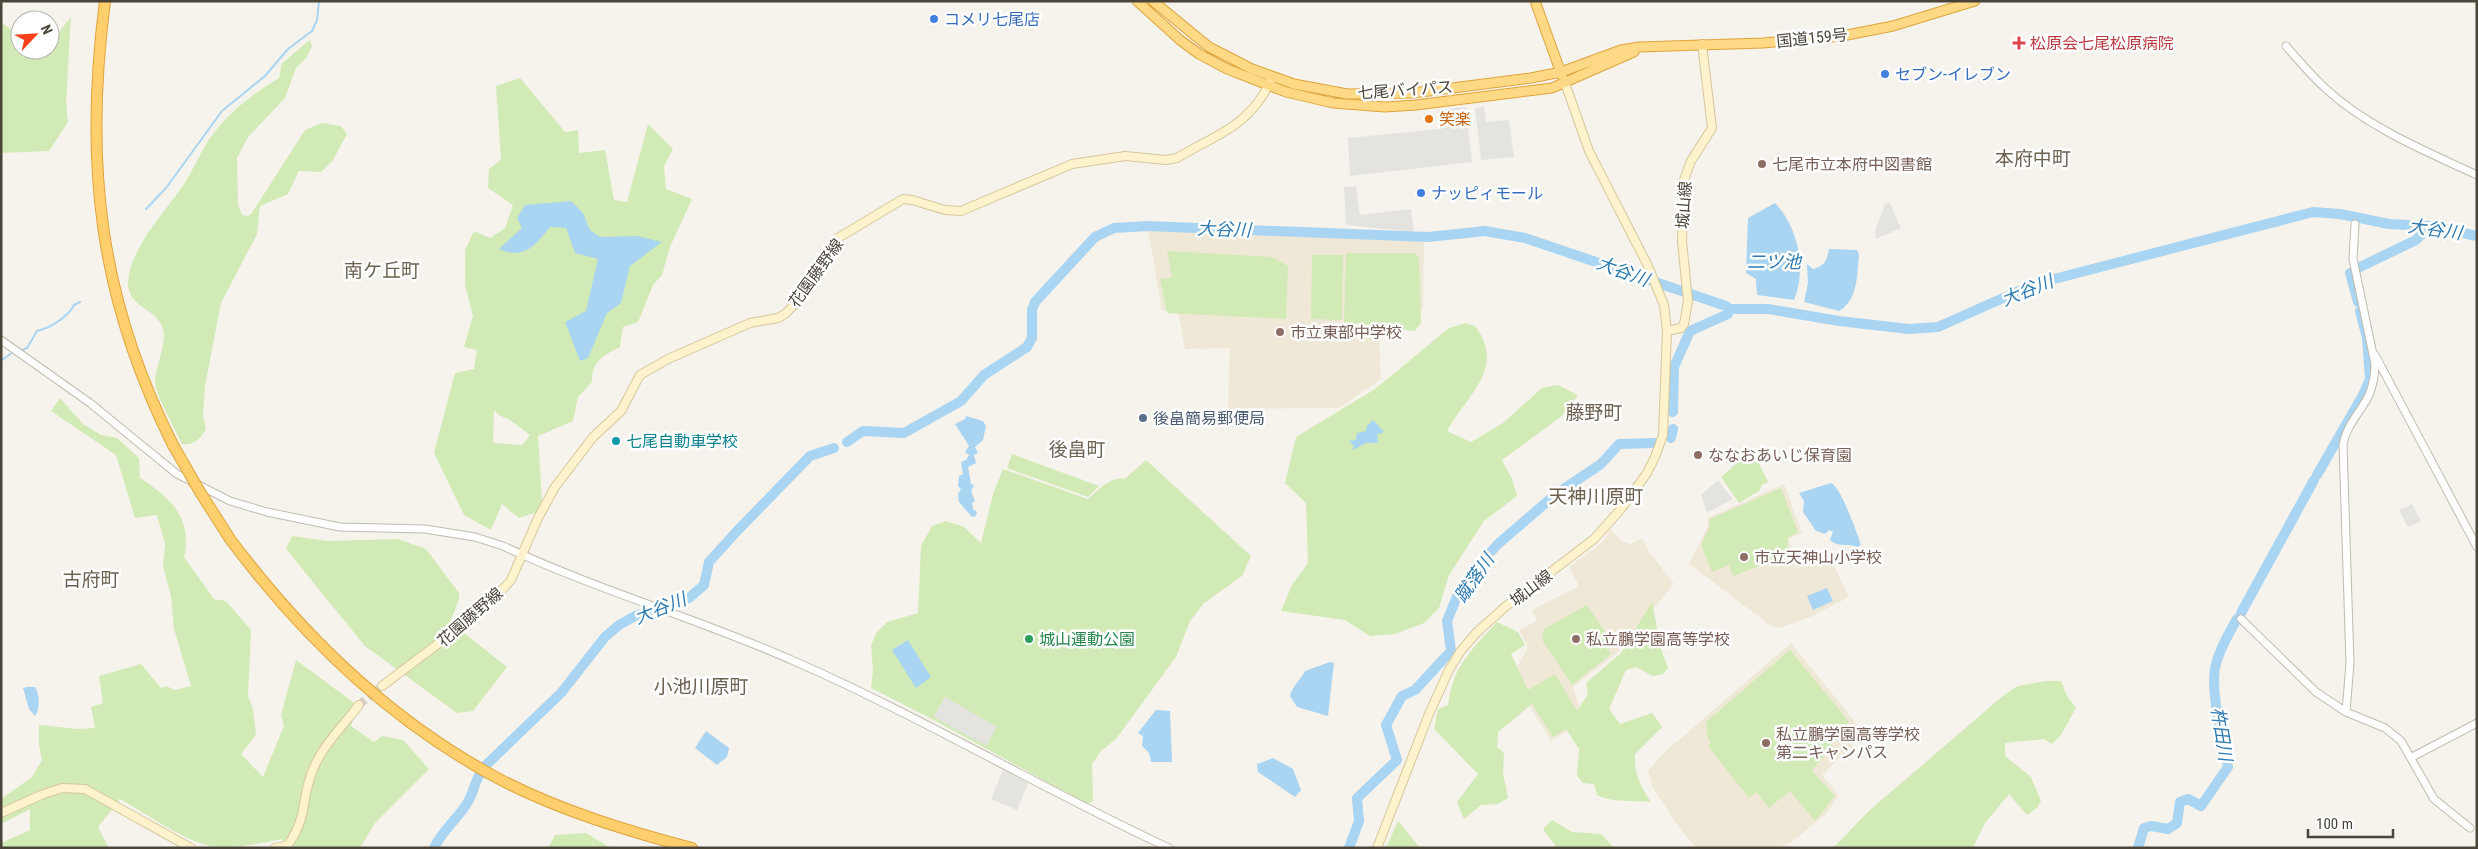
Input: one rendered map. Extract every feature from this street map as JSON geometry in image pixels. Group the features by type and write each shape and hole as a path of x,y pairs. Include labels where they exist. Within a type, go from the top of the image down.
{"highway":[{"path":"105,1 97,68 95,130 96,174 104,239 126,330 148,393 173,445 230,539 286,610 349,673 411,724 469,762 503,781 576,813 692,848"},
{"name":"七尾バイパス","path":"1137,1 1199,54 1227,69 1333,104 1385,107 1477,99 1552,88 1565,83"},
{"name":"七尾バイパス","path":"1153,1 1208,47 1270,82 1367,96 1413,93 1561,72"},
{"path":"1535,1 1565,83"},
{"name":"国道159号","path":"1561,72 1620,50 1702,44 1763,43 1842,36 1893,26 1975,1"},
{"name":"国道159号","path":"1565,83 1646,47"}],"main road":[{"name":"城山線","path":"1667,332 1681,328 1684,324 1688,300 1682,242 1684,180 1691,161 1712,128 1702,44"},
{"name":"花園藤野線","path":"382,686 494,600 511,580 524,556 538,518 555,487 593,437 621,411 640,375 676,356 750,323 778,318 785,314 804,291 838,238 903,199 945,210 961,211 1072,164 1125,156 1166,160 1177,158 1240,122 1253,111 1270,82"},
{"name":"城山線","path":"1377,848 1429,714 1449,670 1460,652 1476,633 1505,607 1594,539 1621,509 1655,457 1663,435 1667,332 1664,305 1653,276 1590,151 1565,83"},
{"path":"275,848 288,845 299,828 311,774 319,756 359,705"},
{"path":"1,813 62,788 85,789 191,848"}],"street":[{"path":"2286,46 2325,89 2361,114 2396,136 2477,175"},
{"path":"2346,712 2350,663 2343,445 2345,435 2368,397 2374,381 2374,353 2353,259 2355,224"},
{"path":"1,340 83,398 177,474 230,501 267,512 340,527 425,529 459,534 503,546 524,556 792,660 931,726 1095,814 1169,848"},
{"path":"2374,353 2477,547"},
{"path":"2242,619 2309,685 2346,712 2385,728 2401,741 2412,757 2434,799 2470,828"},
{"path":"2412,757 2477,723"}],"shaded area":[{"path":"1466,107 1472,162 1350,176 1348,138 1440,129 1438,110"},
{"path":"1484,107 1486,122 1509,120 1514,157 1481,160 1475,108"},
{"path":"1356,186 1360,215 1411,209 1414,232 1346,225 1344,187"},
{"path":"1890,203 1901,228 1876,239 1875,231 1885,204"},
{"name":"市立東部中学校","path":"1148,228 1297,236 1424,237 1423,307 1418,316 1378,314 1381,379 1339,408 1228,409 1230,348 1185,349 1178,311 1162,311"},
{"path":"1718,480 1733,499 1707,513 1701,495"},
{"name":"市立天神山小学校","path":"1784,484 1802,533 1788,539 1799,563 1827,551 1849,597 1810,617 1779,628 1771,626 1689,564 1708,526 1708,518"},
{"path":"2412,504 2421,521 2408,527 2399,510"},
{"name":"私立鵬学園高等学校","path":"1610,529 1621,541 1631,544 1642,538 1648,550 1674,584 1616,654 1573,687 1584,721 1551,741 1522,694 1514,674 1528,647 1519,630 1537,621 1532,610 1579,586 1569,567 1604,541"},
{"name":"私立鵬学園高等学校 第二キャンパス","path":"1791,643 1865,734 1822,775 1839,795 1826,814 1793,841 1778,848 1696,848 1678,826 1652,786 1648,771 1665,752"},
{"path":"945,697 997,727 986,746 934,717"},
{"path":"1003,770 1028,783 1017,810 991,799"}],"green space":[{"path":"71,17 66,102 68,122 49,151 1,153 1,22 10,29 10,60 60,60 60,31"},
{"path":"310,40 312,46 306,58 296,68 285,98 248,137 237,158 238,204 242,215 248,216 252,213 305,130 322,123 341,126 347,134 333,160 321,172 299,171 288,194 260,206 257,234 221,303 205,386 203,416 206,429 196,441 190,444 182,444 162,402 155,381 164,340 163,329 155,316 137,303 129,291 130,270 141,244 184,184 213,134 243,103 279,78 282,63"},
{"path":"520,78 565,132 578,130 579,153 605,150 614,200 627,202 648,124 673,149 664,166 666,189 692,199 670,247 662,275 653,285 638,322 623,327 620,347 604,356 596,364 592,375 592,382 578,397 573,421 538,436 542,500 538,512 519,518 502,504 491,530 464,515 434,453 455,373 474,369 477,350 464,347 473,316 465,285 465,250 474,231 490,238 505,228 513,205 488,188 489,169 501,160 496,86","holes":["494,410 499,415 510,420 530,435 522,445 493,443"]},
{"path":"1167,251 1272,257 1288,266 1286,319 1167,313 1160,279 1172,278"},
{"path":"1346,253 1415,253 1419,258 1421,323 1415,331 1344,322"},
{"path":"1312,255 1343,255 1342,320 1311,319"},
{"path":"1466,323 1475,326 1484,341 1487,355 1485,368 1473,393 1447,431 1471,442 1503,423 1542,388 1558,385 1578,395 1562,416 1502,460 1512,479 1517,496 1484,521 1449,575 1439,608 1424,623 1395,634 1370,636 1345,620 1281,611 1292,585 1308,563 1306,503 1285,483 1296,437 1375,389 1449,328"},
{"path":"60,398 83,424 101,435 117,438 139,458 140,478 169,501 177,510 182,520 186,543 184,557 214,599 226,601 251,630 248,696 253,709 256,735 241,754 263,777 284,726 281,715 296,660 357,705 351,726 374,742 382,736 403,740 429,769 375,823 360,848 287,848 282,839 257,844 213,847 177,833 120,799 98,827 109,848 1,848 1,843 30,830 30,809 1,824 1,799 32,777 42,760 39,746 39,725 78,729 95,728 91,707 103,703 99,676 141,664 161,688 166,686 175,690 191,686 174,629 171,596 163,566 165,544 157,515 135,518 116,455 51,411"},
{"path":"1752,450 1768,482 1762,485 1759,491 1739,503 1721,477"},
{"path":"1012,454 1099,486 1088,497 1007,468"},
{"name":"城山運動公園","path":"1146,460 1251,556 1242,576 1204,603 1190,621 1176,657 1116,739 1101,751 1092,764 1093,801 1087,804 932,719 871,688 873,670 871,645 877,632 887,622 918,613 921,546 932,526 946,521 964,527 981,543 993,494 1003,469 1088,499 1110,482 1125,479"},
{"path":"1781,488 1798,532 1788,538 1787,555 1733,576 1729,565 1712,572 1701,545 1709,528 1710,519"},
{"path":"292,536 328,541 398,539 426,549 459,593 459,599 450,622 507,667 473,711 457,713 365,646 286,549"},
{"path":"1652,602 1661,649 1668,668 1663,674 1653,676 1636,667 1626,670 1609,709 1620,724 1652,713 1662,727 1635,754 1638,779 1651,802 1616,800 1597,795 1594,784 1583,783 1577,776 1579,749 1566,729 1553,737 1532,704 1498,732 1497,747 1504,753 1503,773 1508,798 1498,804 1481,805 1464,819 1457,802 1478,774 1434,729 1438,709 1448,705 1454,679 1465,659 1479,642 1497,622 1518,632 1525,645 1511,654 1528,690 1555,674 1577,711 1588,694 1586,683 1621,653"},
{"path":"1587,605 1608,636 1605,645 1611,654 1572,685 1542,640 1544,629"},
{"path":"1790,650 1849,722 1812,771 1835,796 1815,821 1790,791 1769,808 1756,792 1749,798 1708,746 1711,743 1708,738 1706,722"},
{"path":"2047,681 2061,681 2067,696 2076,708 2061,735 2052,744 2044,739 2005,743 2005,756 2031,777 2041,801 2037,808 2027,815 2009,794 1985,823 1973,848 1833,848 1870,810 2004,695 2018,686"},
{"path":"1552,820 1572,832 1601,834 1614,848 1557,848 1543,829"},
{"path":"1398,821 1420,848 1386,848"},
{"path":"586,833 611,848 548,848 555,835"}],"water":[{"path":"571,201 583,213 590,230 600,237 637,236 662,242 630,266 621,303 607,313 588,358 580,361 565,322 586,311 598,259 575,253 566,228 550,227 534,245 522,252 515,253 499,249 522,228 517,218 525,205"},
{"name":"二ツ池","path":"1775,203 1790,224 1798,249 1800,275 1794,300 1757,295 1756,279 1746,273 1748,218"},
{"name":"二ツ池","path":"1829,249 1857,250 1859,255 1857,279 1853,294 1839,311 1804,302 1808,283 1807,264 1813,269 1823,264"},
{"path":"966,416 983,421 986,426 983,440 975,447 978,453 974,455 976,463 968,467 971,484 974,485 971,491 975,501 972,503 973,509 977,512 976,516 972,517 959,502 958,494 961,489 958,486 959,476 963,474 961,462 966,460 969,455 965,452 969,446 955,424 965,419"},
{"path":"1373,420 1384,432 1377,435 1378,443 1366,443 1353,450 1353,445 1349,441 1356,440 1357,433 1366,431 1367,426"},
{"path":"1831,483 1835,486 1848,511 1861,545 1858,547 1840,545 1833,542 1830,540 1833,532 1829,530 1825,534 1816,531 1803,512 1804,501 1799,493"},
{"path":"1827,588 1833,601 1813,610 1807,596"},
{"path":"908,640 931,677 916,688 892,650"},
{"path":"1330,662 1334,663 1328,716 1297,707 1290,696 1292,689 1305,671"},
{"path":"35,687 38,694 39,706 35,716 29,709 23,688"},
{"path":"1156,710 1170,711 1172,762 1151,762 1149,753 1142,746 1143,736 1138,733"},
{"path":"706,731 729,748 727,757 717,765 695,748"},
{"path":"1273,758 1293,769 1301,790 1295,797 1258,772 1257,764"}],"waterway":[{"path":"146,209 166,188 222,111 265,76 288,49 312,31 317,20 319,1"},
{"name":"大谷川","path":"847,442 863,431 904,433 961,401 984,375 1027,347 1032,338 1032,310 1035,302 1095,237 1114,228 1147,226 1428,237 1485,231 1525,238 1726,306 1729,309 1768,309 1839,321 1909,329 1938,327 2021,290 2054,279 2313,212 2340,214 2389,224 2429,226 2477,236"},
{"name":"杵田川","path":"2358,268 2416,240 2429,226"},
{"name":"杵田川","path":"2350,273 2358,302"},
{"path":"23,350 27,348 37,331 58,321 68,314 74,305 80,302"},
{"name":"蹴落川","path":"1673,412 1674,367 1690,331 1728,314 1729,309"},
{"name":"杵田川","path":"2317,475 2363,395 2370,379 2367,338 2360,311"},
{"path":"1,361 13,352"},
{"name":"蹴落川","path":"1671,438 1673,429"},
{"name":"蹴落川","path":"1349,848 1359,821 1357,798 1397,760 1386,725 1402,696 1415,690 1451,651 1447,621 1458,594 1477,567 1498,544 1556,494 1601,464 1619,444 1655,443"},
{"name":"大谷川","path":"434,848 465,806 479,775 486,765 561,693 605,637 619,625 635,616 689,598 704,585 709,562 737,531 810,456 834,448"},
{"name":"杵田川","path":"2241,613 2314,480"},
{"name":"杵田川","path":"2138,848 2144,828 2151,826 2168,829 2177,823 2180,802 2188,799 2201,806 2228,767 2215,701 2214,675 2220,652 2237,619"}],"tunnel":[{"path":"359,705 382,686"}],"place":[{"name":"コメリ七尾店","path":"934,19"},
{"name":"松原会七尾松原病院","path":"2019,43"},
{"name":"セブン-イレブン","path":"1885,74"},
{"name":"笑楽","path":"1429,119"},
{"name":"七尾市立本府中図書館","path":"1762,164"},
{"name":"ナッピィモール","path":"1421,193"},
{"name":"市立東部中学校","path":"1280,332"},
{"name":"後畠簡易郵便局","path":"1143,418"},
{"name":"七尾自動車学校","path":"616,441"},
{"name":"ななおあいじ保育園","path":"1698,455"},
{"name":"市立天神山小学校","path":"1744,557"},
{"name":"城山運動公園","path":"1029,639"},
{"name":"私立鵬学園高等学校","path":"1576,639"},
{"name":"私立鵬学園高等学校 第二キャンパス","path":"1766,743"}],"district":[{"name":"本府中町","path":"2033,158"},
{"name":"南ケ丘町","path":"382,270"},
{"name":"藤野町","path":"1594,412"},
{"name":"後畠町","path":"1077,449"},
{"name":"天神川原町","path":"1596,496"},
{"name":"古府町","path":"91,579"},
{"name":"小池川原町","path":"701,686"}]}
